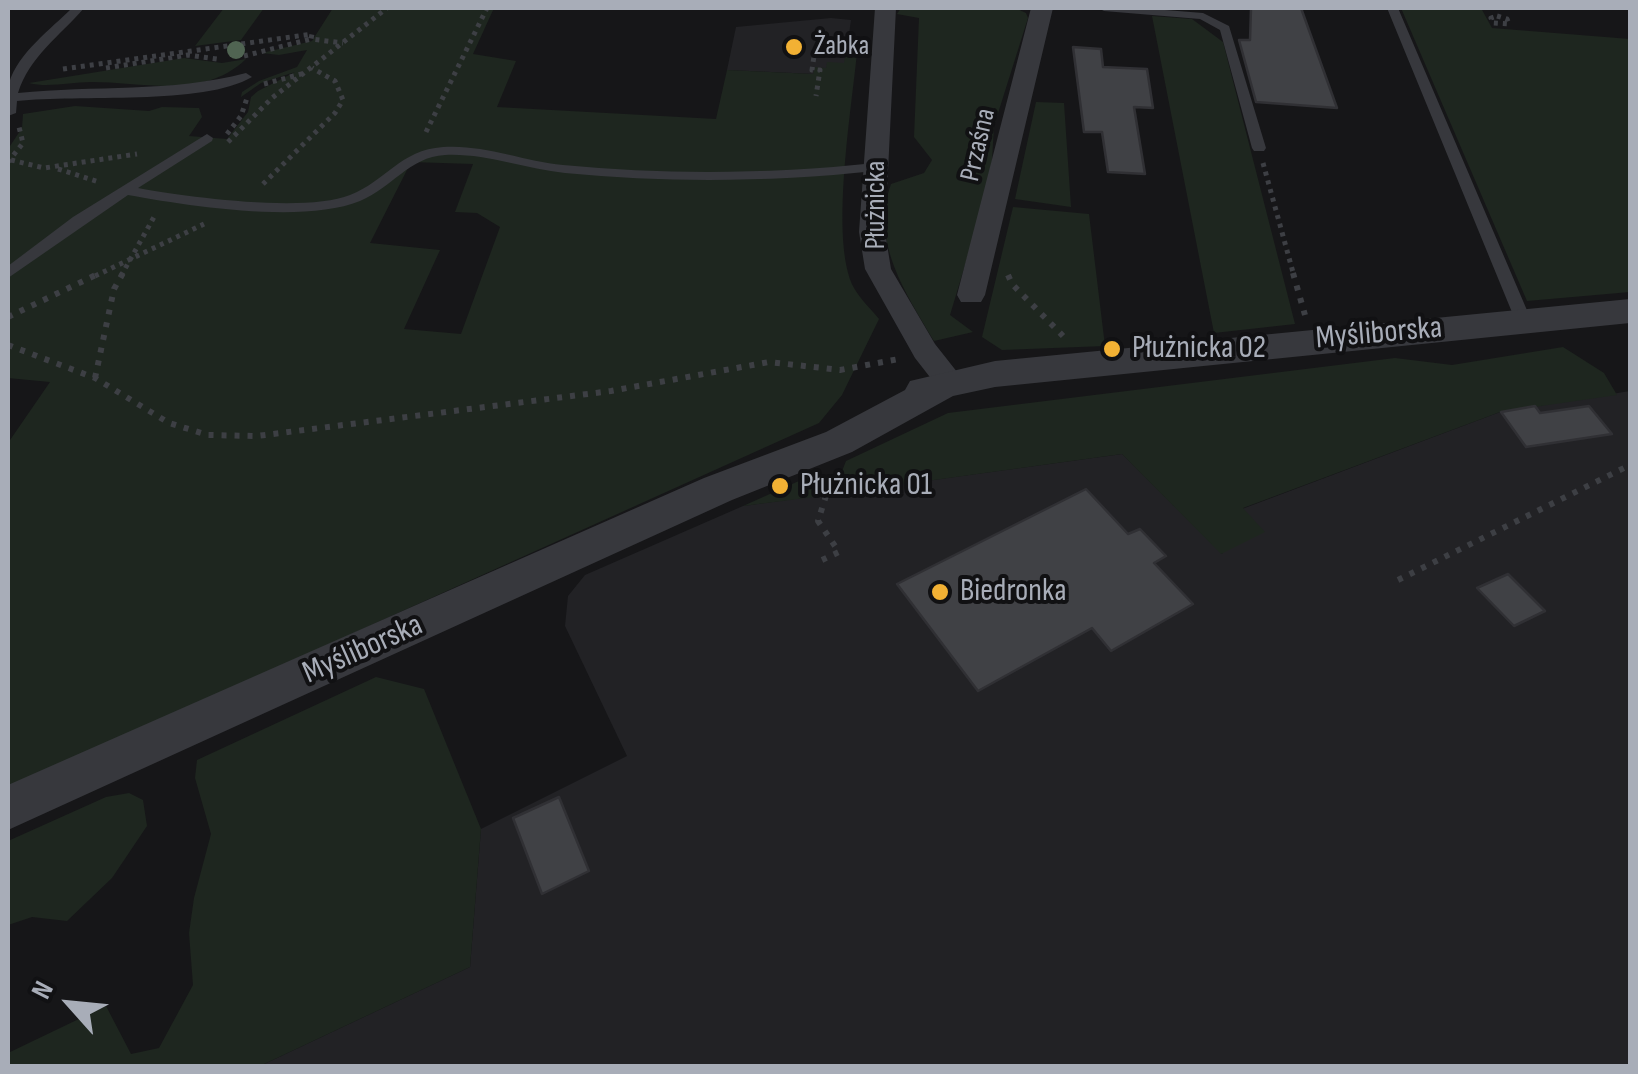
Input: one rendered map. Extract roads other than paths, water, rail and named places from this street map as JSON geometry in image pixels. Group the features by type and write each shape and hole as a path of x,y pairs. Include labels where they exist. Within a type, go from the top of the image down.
{"street":[{"name":"Płużnicka","path":"885,8 872,232 878,270 926,351 950,382"},
{"name":"Przaśna","path":"971,295 1042,8"},
{"name":"Myśliborska","path":"8,808 718,489 839,442 950,382 1314,340 1630,311"}],"lane":[{"path":"10,94 78,8"},
{"path":"1104,8 1203,16 1225,28 1259,148"},
{"path":"1392,8 1524,322"},
{"path":"10,94 86,90 181,93 246,77"},
{"path":"8,273 126,190 215,138"},
{"path":"126,190 166,199 318,207 340,204 369,191 414,156 445,151 478,153 562,169 669,174 780,176 876,166"}],"place":[{"name":"Żabka","path":"794,47"},
{"name":"Płużnicka 02","path":"1112,349"},
{"name":"Płużnicka 01","path":"780,486"},
{"name":"Biedronka","path":"940,592"}]}
